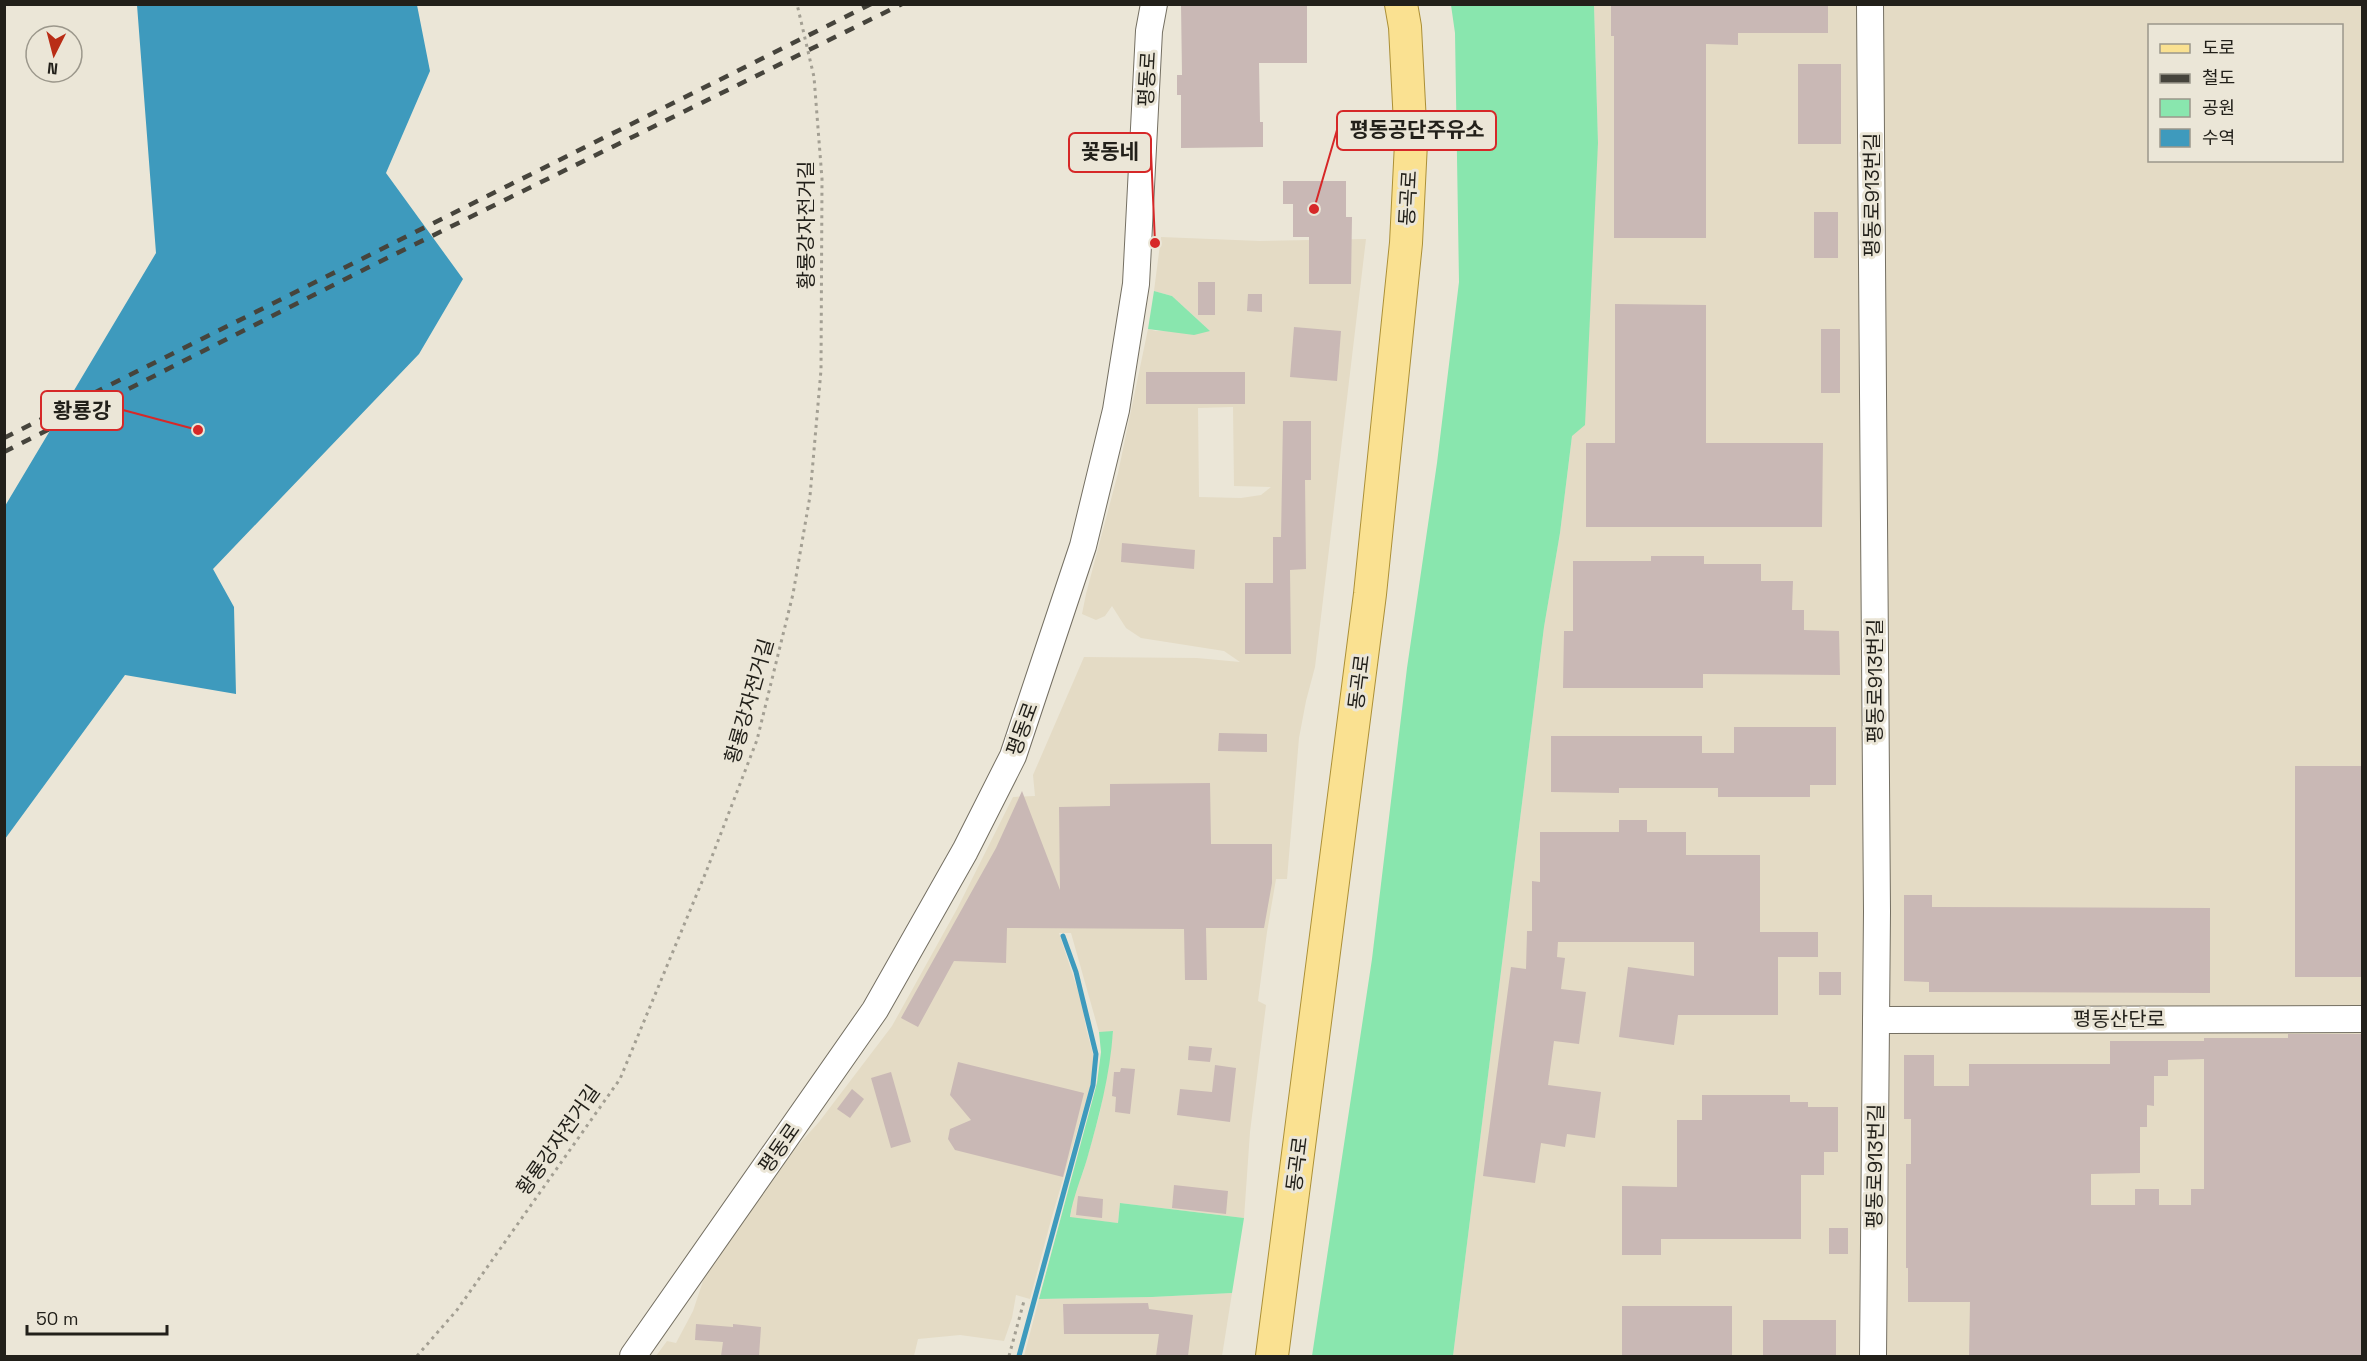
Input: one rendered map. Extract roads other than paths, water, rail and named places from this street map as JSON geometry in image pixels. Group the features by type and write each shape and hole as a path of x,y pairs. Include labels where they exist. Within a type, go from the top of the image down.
{"main road":[{"name":"동곡로","path":"1272,1356 1370,594 1406,243 1411,143 1405,27 1401,4"}],"street":[{"name":"평동로","path":"633,1356 875,1010 965,851 1013,756 1083,546 1116,410 1136,284 1149,31 1154,4"},
{"name":"평동로913번길","path":"1870,4 1877,899 1873,1356"},
{"name":"평동산단로","path":"1876,1020 2362,1019"}],"water":[{"path":"137,5 417,5 430,71 386,173 463,279 419,354 213,569 234,607 236,694 125,675 5,839 5,506 156,253"}],"waterway":[{"path":"1019,1356 1093,1085 1096,1054 1076,972 1063,936"}],"railway":[{"path":"4,438 871,4"},
{"path":"4,452 367,268 902,4"}],"place":[{"name":"평동공단주유소","path":"1314,209"},
{"name":"꽃동네","path":"1155,243"},
{"name":"황룡강","path":"198,430"}]}
